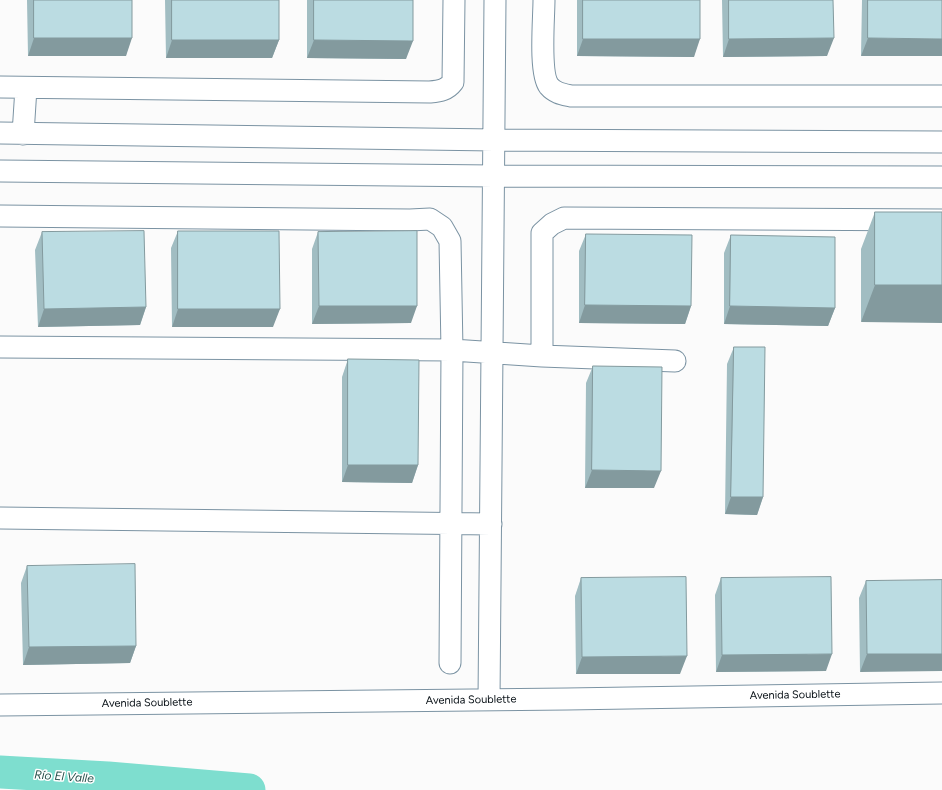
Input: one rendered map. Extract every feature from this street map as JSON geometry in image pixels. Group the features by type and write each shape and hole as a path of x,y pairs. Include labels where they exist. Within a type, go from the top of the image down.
{"street":[{"path":"0,87 430,92 443,90 454,82 454,0"},
{"path":"489,700 495,0"},
{"path":"544,0 543,70 548,85 558,94 571,96 942,96"},
{"path":"23,134 26,88"},
{"path":"0,133 494,140 942,142"},
{"path":"0,171 494,176 942,177"},
{"path":"0,216 430,219 442,226 450,241 452,350 450,663"},
{"path":"542,356 542,233 552,224 564,218 942,220"},
{"path":"0,347 452,350 542,356 675,361"},
{"path":"0,518 491,524"},
{"name":"Avenida Soublette","path":"0,705 489,700 942,693"}],"building":[{"path":"34,0 132,0 132,38 34,38"},
{"path":"172,0 279,0 279,40 172,40"},
{"path":"314,0 413,0 413,41 314,40"},
{"path":"583,0 700,0 700,39 583,39"},
{"path":"729,0 833,0 834,38 729,39"},
{"path":"868,0 942,0 942,39 868,38"},
{"path":"875,212 942,212 942,285 875,285"},
{"path":"144,231 146,307 44,309 42,232"},
{"path":"178,231 279,231 280,309 178,309"},
{"path":"417,231 417,306 319,306 318,232"},
{"path":"586,234 692,235 691,306 585,305"},
{"path":"731,235 835,237 835,308 730,306"},
{"path":"734,347 765,347 763,497 731,497"},
{"path":"348,359 419,360 418,465 348,465"},
{"path":"593,366 662,367 661,471 592,470"},
{"path":"135,564 136,646 29,647 27,566"},
{"path":"686,577 687,656 582,657 581,578"},
{"path":"831,577 832,654 722,655 721,578"},
{"path":"942,580 942,654 867,654 866,581"}],"waterway":[{"name":"Río El Valle","path":"0,772 108,778 249,790"}]}
